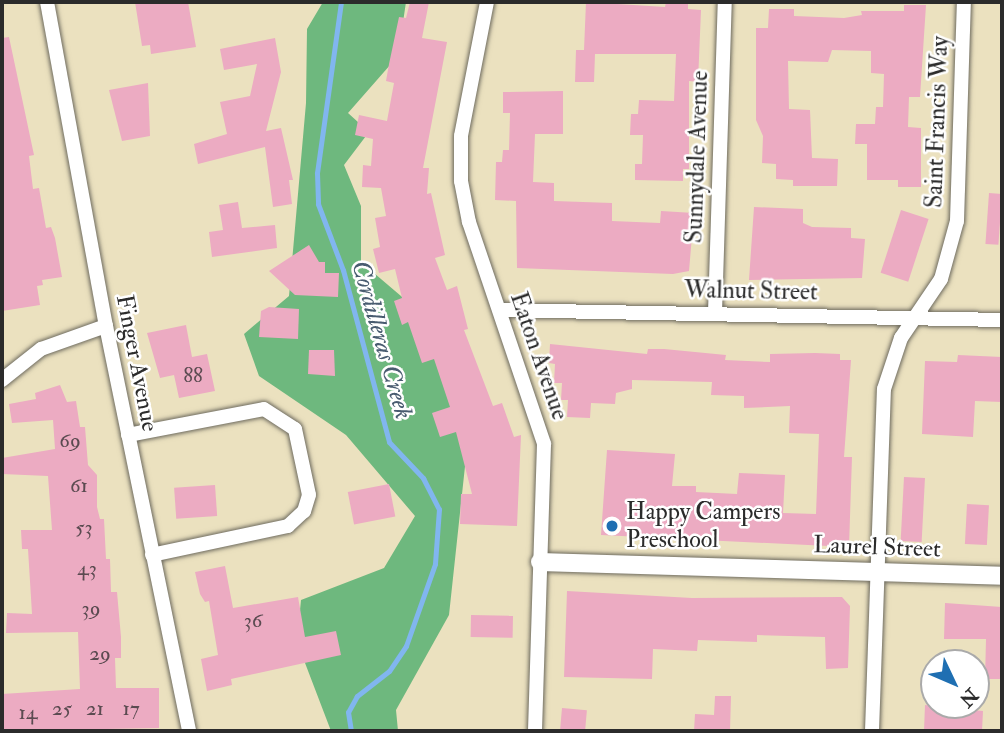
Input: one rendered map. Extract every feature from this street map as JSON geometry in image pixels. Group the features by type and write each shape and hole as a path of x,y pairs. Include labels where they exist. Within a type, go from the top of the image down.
{"street":[{"name":"Finger Avenue","path":"47,2 106,326 189,731"},
{"name":"Eaton Avenue","path":"487,2 461,136 461,181 469,222 544,444 535,731"},
{"name":"Sunnydale Avenue","path":"715,313 724,2"},
{"name":"Saint Francis Way","path":"872,731 884,388 901,338 941,279 957,221 964,2"},
{"name":"Walnut Street","path":"499,310 1002,320"},
{"path":"2,380 41,349 106,326"},
{"path":"128,435 264,409 295,429 309,495 304,510 288,526 152,555"},
{"name":"Laurel Street","path":"540,562 1002,576"}],"green space":[{"path":"323,2 406,2 398,56 348,113 369,132 344,165 361,206 361,262 408,302 473,392 449,615 396,710 398,731 331,731 297,642 301,600 384,568 415,516 346,435 259,376 244,334 289,296 306,103 307,29"}],"building":[{"path":"135,2 188,2 196,47 151,54 150,45 142,46"},
{"path":"410,2 429,2 422,38 447,42 423,168 429,168 427,194 431,193 445,255 435,258 447,290 457,286 468,329 464,330 493,406 502,403 514,437 521,435 517,526 460,524 461,494 472,494 456,432 440,437 432,413 450,407 434,359 422,363 408,322 402,325 394,301 402,298 395,269 379,273 373,249 380,247 375,218 386,216 381,188 362,187 363,165 371,166 373,139 355,135 359,115 387,121 394,83 386,81 389,64 399,17 406,18"},
{"path":"586,2 665,7 666,2 688,2 688,9 701,10 698,82 689,81 689,169 683,169 683,181 635,180 635,164 642,164 643,135 630,135 631,114 638,114 639,100 674,101 676,54 595,54 594,82 575,82 576,50 584,50"},
{"path":"904,5 926,5 920,97 909,97 908,127 921,128 921,187 898,187 898,180 867,180 867,144 855,144 856,124 875,124 876,107 883,107 884,74 871,73 871,51 832,50 828,62 788,61 789,109 810,110 812,158 838,159 837,186 793,186 793,180 776,179 776,164 762,163 763,136 756,120 756,28 768,28 769,9 794,9 794,16 844,18 862,15 861,11 904,11"},
{"path":"9,37 34,155 29,156 33,189 39,188 46,228 51,227 55,238 62,277 42,280 43,285 37,286 40,305 2,311 2,38"},
{"path":"275,38 281,72 266,131 281,128 293,180 289,180 292,204 273,207 265,147 198,164 194,144 227,134 220,102 250,96 257,64 224,70 220,49"},
{"path":"148,83 150,136 122,141 109,90"},
{"path":"563,91 563,134 535,134 533,182 554,183 554,201 612,203 612,221 660,223 661,211 694,213 689,271 673,274 517,268 516,201 495,200 496,162 502,162 503,150 509,150 510,113 503,113 503,92"},
{"path":"989,193 1002,194 998,245 985,244"},
{"path":"238,202 242,228 275,225 277,248 212,257 209,232 223,230 219,205"},
{"path":"754,207 803,209 803,223 812,227 851,228 851,238 865,239 862,278 749,280"},
{"path":"901,210 929,219 908,282 881,273"},
{"path":"309,245 319,262 325,262 325,273 339,273 338,297 295,295 269,271"},
{"path":"269,307 299,309 298,339 259,337 261,311"},
{"path":"186,325 192,357 207,354 215,391 179,398 174,375 160,378 147,333"},
{"path":"550,344 647,354 648,349 664,349 726,355 725,360 770,362 770,354 815,353 840,354 840,360 851,360 844,457 852,457 849,547 601,535 607,450 675,454 672,486 696,486 696,492 737,494 739,473 785,475 783,513 816,514 819,434 789,433 790,406 744,408 744,396 711,395 712,382 632,380 632,389 616,393 615,404 591,403 590,418 567,417 568,400 561,400 562,383 554,383 555,364 549,363"},
{"path":"309,350 334,350 335,376 308,374"},
{"path":"958,355 1002,357 1002,402 975,401 973,437 922,434 925,361 957,362"},
{"path":"60,385 67,402 76,401 80,427 85,427 88,465 97,475 97,507 100,519 104,519 106,559 110,559 111,592 117,592 121,658 115,658 116,688 159,688 159,728 2,731 2,694 80,689 78,632 6,633 7,613 32,614 28,549 22,549 21,530 52,530 48,476 2,474 2,458 55,449 53,420 12,423 9,404 36,399 35,393"},
{"path":"904,477 925,478 922,542 901,541"},
{"path":"389,484 395,516 354,524 348,492"},
{"path":"215,485 217,516 176,519 174,488"},
{"path":"967,504 989,505 987,545 965,544"},
{"path":"225,566 233,608 298,597 305,637 336,631 341,655 231,679 232,685 207,691 201,659 218,655 209,601 205,602 200,594 195,572"},
{"path":"567,591 692,598 842,597 850,606 848,668 826,669 825,637 757,635 757,642 698,640 697,651 653,649 652,679 564,677"},
{"path":"945,603 1002,607 1002,679 990,679 990,649 986,649 986,639 944,639"},
{"path":"471,615 513,616 513,638 471,637"},
{"path":"715,696 731,696 730,731 694,731 695,714 714,715"},
{"path":"562,708 587,710 585,731 560,730"},
{"path":"924,719 983,719 982,731 924,731"}],"waterway":[{"name":"Cordilleras Creek","path":"341,2 317,173 318,204 343,270 389,442 423,478 439,509 435,564 406,646 389,671 357,696 348,712 351,731"}],"place":[{"name":"Happy Campers Preschool","path":"612,526"}]}
